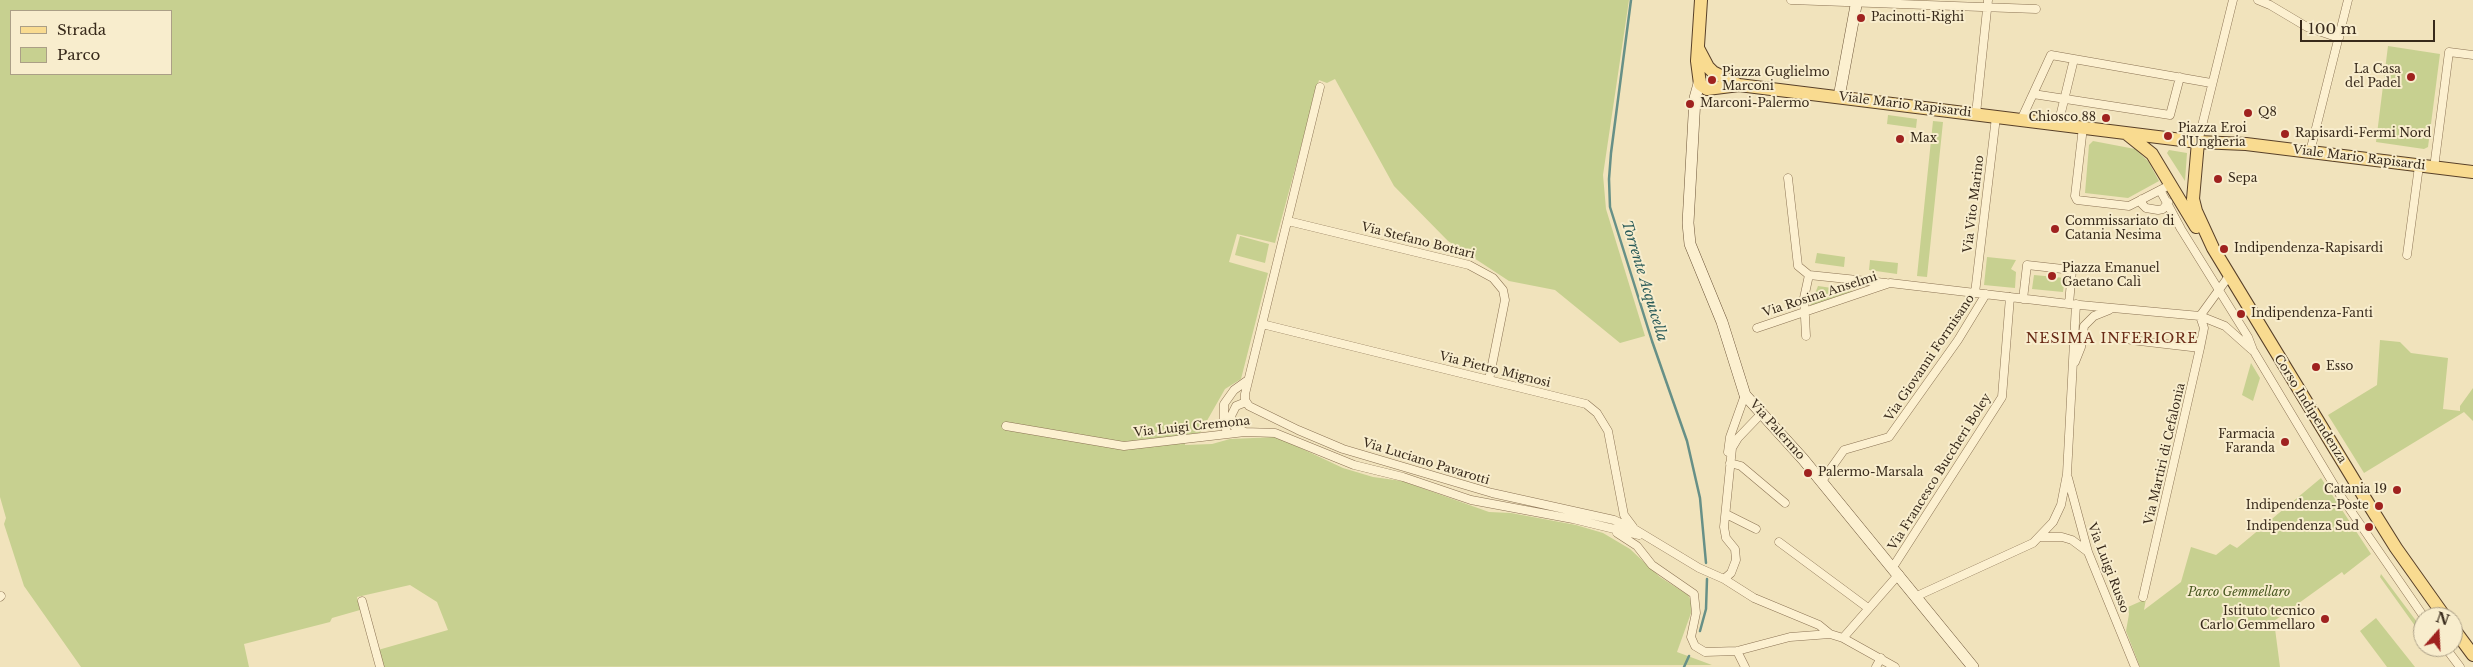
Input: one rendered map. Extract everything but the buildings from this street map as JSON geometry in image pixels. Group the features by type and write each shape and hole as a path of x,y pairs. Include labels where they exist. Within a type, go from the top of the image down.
{"main road":[{"path":"1701,0 1697,61 1703,87 1713,89 1739,85"},
{"path":"1839,97 1857,1"},
{"path":"1698,46 1708,67 1739,85"},
{"path":"1700,78 1706,71 1714,72"},
{"path":"1694,116 1701,101 1718,81 1714,72"},
{"name":"Via Palermo","path":"1700,78 1695,98 1688,223 1690,244 1722,322 1745,394 1822,481 1973,667"},
{"name":"Viale Mario Rapisardi","path":"1739,85 2198,142 2246,144 2473,172"},
{"path":"2125,133 2147,148 2165,183 2199,233 2214,248"},
{"path":"2165,183 2165,163 2161,150 2168,138"},
{"path":"2198,142 2193,199 2196,211 2214,248"},
{"name":"Corso Indipendenza","path":"2214,248 2229,276 2396,548 2438,607"},
{"path":"2463,642 2473,655"}],"street":[{"path":"1791,0 1988,3 2036,9"},
{"path":"2198,142 2232,0"},
{"path":"2258,0 2270,4 2307,27 2339,38"},
{"path":"2310,152 2348,0"},
{"path":"1976,114 1988,3"},
{"path":"2434,168 2449,52 2473,55"},
{"path":"2021,120 2051,55 2180,77 2212,79"},
{"path":"2074,59 2065,99 2071,126 2075,196 2077,200 2129,206 2165,183 2168,202 2218,290 2248,337 2253,350 2340,495 2417,607"},
{"path":"2033,94 2170,115 2180,77"},
{"path":"1245,432 1234,426 1231,416 1236,406 1246,402 1245,394 1248,380 1320,87"},
{"name":"Via Vito Marino","path":"1975,293 1996,117"},
{"path":"2407,255 2419,166"},
{"name":"Via Rosina Anselmi","path":"1788,178 1796,261 1809,275 2010,298 2200,316 2225,326 2253,350"},
{"path":"2142,199 2142,204 2146,208 2158,210 2163,209 2168,202"},
{"name":"Via Stefano Bottari","path":"1288,221 1469,265 1493,278 1504,290 1505,300 1489,380"},
{"path":"1917,596 2033,543 2040,537 2058,513 2067,474 2072,369 2072,270 2027,265 2023,299"},
{"path":"1806,336 1804,298 1809,275"},
{"path":"2200,316 2229,276"},
{"name":"Via Rosina Anselmi","path":"1757,328 1890,283"},
{"name":"Via Giovanni Formisano","path":"1822,481 1844,450 1889,437 1958,340 1986,294"},
{"name":"Via Francesco Buccheri Boley","path":"1843,638 1896,571 2002,397 2010,298"},
{"path":"2072,369 2081,347 2084,326 2094,316 2115,308"},
{"name":"Via Martiri di Cefalonia","path":"2143,597 2200,348 2204,328 2200,316"},
{"name":"Via Pietro Mignosi","path":"1262,324 1579,401 1597,413 1608,431 1624,521"},
{"path":"2131,340 2200,348"},
{"path":"1227,434 1223,413 1225,400 1234,390 1248,380"},
{"path":"1724,579 1735,566 1736,555 1725,532 1730,463 1729,442 1745,394"},
{"name":"Via Luciano Pavarotti","path":"1246,402 1257,410 1290,426 1343,449 1484,491 1624,521"},
{"path":"1730,463 1734,444 1761,414"},
{"name":"Via Luigi Cremona","path":"1006,426 1124,446 1191,440 1245,432 1267,432 1284,435 1346,462 1404,478 1471,500 1573,519 1648,538"},
{"path":"1730,463 1741,466 1785,504"},
{"name":"Via Luigi Russo","path":"2067,474 2088,552 2135,667"},
{"path":"1726,514 1756,529"},
{"path":"1624,521 1648,538 1699,568 1724,579 1754,598 1819,625 1830,634 1843,638 1895,667"},
{"name":"Via Luigi Cremona","path":"1608,528 1630,540 1645,553 1652,565 1694,594 1697,604 1691,637 1695,646 1705,652 1736,652 1790,637 1830,634"},
{"path":"2040,537 2062,537 2072,540 2088,552"},
{"path":"1645,553 1648,538"},
{"path":"1779,542 1868,608"},
{"path":"2382,558 2396,548"},
{"path":"362,602 380,667"},
{"path":"1736,652 1745,667"},
{"path":"1876,667 1881,658"}],"green space":[{"path":"0,0 1629,0 1603,175 1606,209 1645,336 1620,343 1555,290 1509,281 1448,241 1394,186 1335,79 1327,83 1319,80 1275,243 1237,234 1229,262 1268,273 1241,379 1225,389 1200,433 1184,435 1185,445 1212,444 1230,439 1277,437 1343,468 1373,477 1402,481 1489,512 1511,513 1576,525 1603,533 1630,549 1660,577 1688,595 1692,603 1691,613 1677,652 1712,665 383,667 378,650 448,630 437,602 410,585 357,597 360,610 332,618 330,622 244,644 249,667 81,667 24,586 4,524 6,518 0,497"},
{"name":"La Casa del Padel","path":"2388,46 2440,54 2428,147 2424,149 2376,142"},
{"path":"1888,115 1917,119 1916,128 1887,124"},
{"path":"1933,121 1943,122 1927,277 1917,276"},
{"path":"2093,141 2135,149 2148,161 2159,181 2128,198 2085,193 2089,145"},
{"path":"2169,150 2187,153 2185,181 2167,153"},
{"path":"1240,236 1269,244 1265,263 1235,255"},
{"path":"1817,253 1845,257 1844,267 1815,263"},
{"path":"1987,257 2016,260 2011,269 2016,272 2015,288 1984,285"},
{"path":"1870,260 1898,263 1897,274 1869,270"},
{"path":"2034,275 2065,278 2063,292 2032,289"},
{"path":"1818,286 1853,291 1810,306"},
{"path":"2380,340 2400,342 2411,353 2448,358 2443,409 2460,411 2460,406 2473,388 2473,421 2464,412 2364,473 2328,415 2377,385"},
{"path":"2251,363 2260,378 2253,401 2242,395"},
{"name":"Parco Gemmellaro","path":"2321,478 2371,554 2344,575 2342,572 2274,621 2280,667 2140,667 2126,631 2129,614 2128,607 2146,599 2144,610 2181,582 2191,547 2216,555 2230,544 2237,548"},
{"path":"2381,574 2413,617 2413,623 2380,577"},
{"path":"2376,618 2415,667 2387,667 2360,631"}],"waterway":[{"name":"Torrente Acquicella","path":"1631,0 1611,153 1609,179 1610,207 1652,341 1687,441 1700,498 1706,563"},
{"name":"Torrente Acquicella","path":"1700,631 1706,609 1707,579"},
{"name":"Torrente Acquicella","path":"1684,667 1689,656"}],"place":[{"name":"Pacinotti-Righi","path":"1861,18"},
{"name":"La Casa del Padel","path":"2411,77"},
{"name":"Piazza Guglielmo Marconi","path":"1712,80"},
{"name":"Marconi-Palermo","path":"1690,104"},
{"name":"Q8","path":"2248,113"},
{"name":"Chiosco 88","path":"2106,118"},
{"name":"Rapisardi-Fermi Nord","path":"2285,134"},
{"name":"Piazza Eroi d'Ungheria","path":"2168,136"},
{"name":"Max","path":"1900,139"},
{"name":"Sepa","path":"2218,179"},
{"name":"Commissariato di Catania Nesima","path":"2055,229"},
{"name":"Indipendenza-Rapisardi","path":"2224,249"},
{"name":"Piazza Emanuel Gaetano Calì","path":"2052,276"},
{"name":"Indipendenza-Fanti","path":"2241,314"},
{"name":"Esso","path":"2316,367"},
{"name":"Farmacia Faranda","path":"2285,442"},
{"name":"Palermo-Marsala","path":"1808,473"},
{"name":"Catania 19","path":"2397,490"},
{"name":"Indipendenza-Poste","path":"2379,506"},
{"name":"Indipendenza Sud","path":"2369,527"},
{"name":"Istituto tecnico Carlo Gemmellaro","path":"2325,619"}],"district":[{"name":"NESIMA INFERIORE","path":"2112,339"}]}
